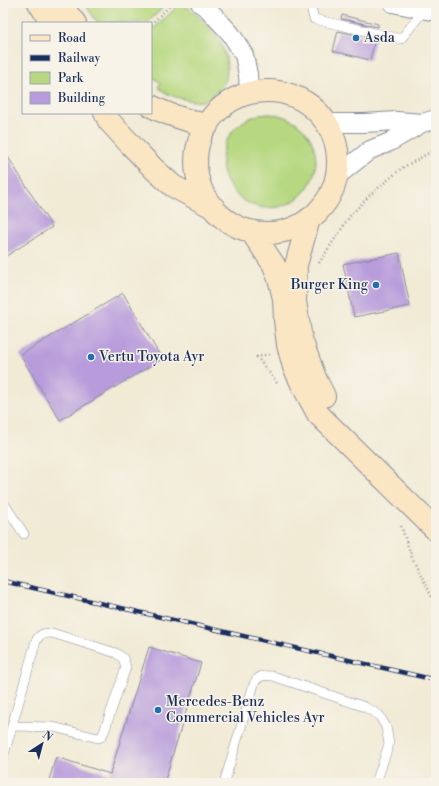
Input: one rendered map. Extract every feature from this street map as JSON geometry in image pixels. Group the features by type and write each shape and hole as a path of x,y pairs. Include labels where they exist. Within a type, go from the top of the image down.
{"main road":[{"path":"39,3 51,22"},
{"path":"59,3 74,22"},
{"path":"267,91 279,92 296,97 315,109 326,123 335,140 338,159 337,176 332,192 322,208 310,219 293,228 271,233 251,231 240,228 226,220 214,208 203,192 198,176 196,157 202,135 214,116 231,101 249,94 267,91"},
{"path":"152,106 186,120 208,126"},
{"path":"106,114 131,145 173,186 214,208"},
{"path":"310,219 296,265 295,300 301,339 315,378 331,410 357,452"},
{"path":"251,231 274,265 284,299 289,350 294,367 318,414 436,530"}],"street":[{"path":"200,3 208,9 231,34 244,55 248,74 249,94"},
{"path":"393,3 430,11"},
{"path":"326,123 429,121"},
{"path":"337,176 370,150 390,142 429,121"}],"lane":[{"path":"310,3 314,19 401,39 430,11"},
{"path":"3,502 24,534"},
{"path":"3,758 36,640 40,635 52,633 116,653 123,658 126,667 101,737 98,738 53,727 12,726"},
{"path":"224,783 254,684 256,679 266,675 273,676 365,707 379,715 386,727 389,744 376,783"}],"path":[{"path":"152,23 173,3"},
{"path":"316,268 350,216 370,195 402,168 436,149"},
{"path":"257,357 289,350"}],"green space":[{"path":"84,3 168,3 148,22 97,22"},
{"path":"181,3 183,3 208,26 222,46 227,64 224,84 209,98 203,101 190,100 167,94 158,87 161,83 152,77 152,30"},
{"path":"260,114 278,114 287,117 303,127 313,143 316,152 316,170 313,179 303,195 287,205 278,208 260,208 251,205 235,195 225,179 222,170 222,152 225,143 235,127 251,117"}],"building":[{"path":"342,15 378,24 378,27 341,19"},
{"path":"338,31 375,39 370,60 333,51"},
{"path":"3,149 52,227 3,258"},
{"name":"Burger King","path":"399,253 410,306 354,317 343,264"},
{"name":"Vertu Toyota Ayr","path":"123,293 162,359 60,420 20,355"},
{"name":"Mercedes-Benz Commercial Vehicles Ayr","path":"149,647 201,663 164,783 48,783 56,757 110,774"}],"railway":[{"path":"3,581 436,680"}],"place":[{"name":"Asda","path":"356,38"},
{"name":"Burger King","path":"376,285"},
{"name":"Vertu Toyota Ayr","path":"91,357"},
{"name":"Mercedes-Benz Commercial Vehicles Ayr","path":"158,710"}]}
